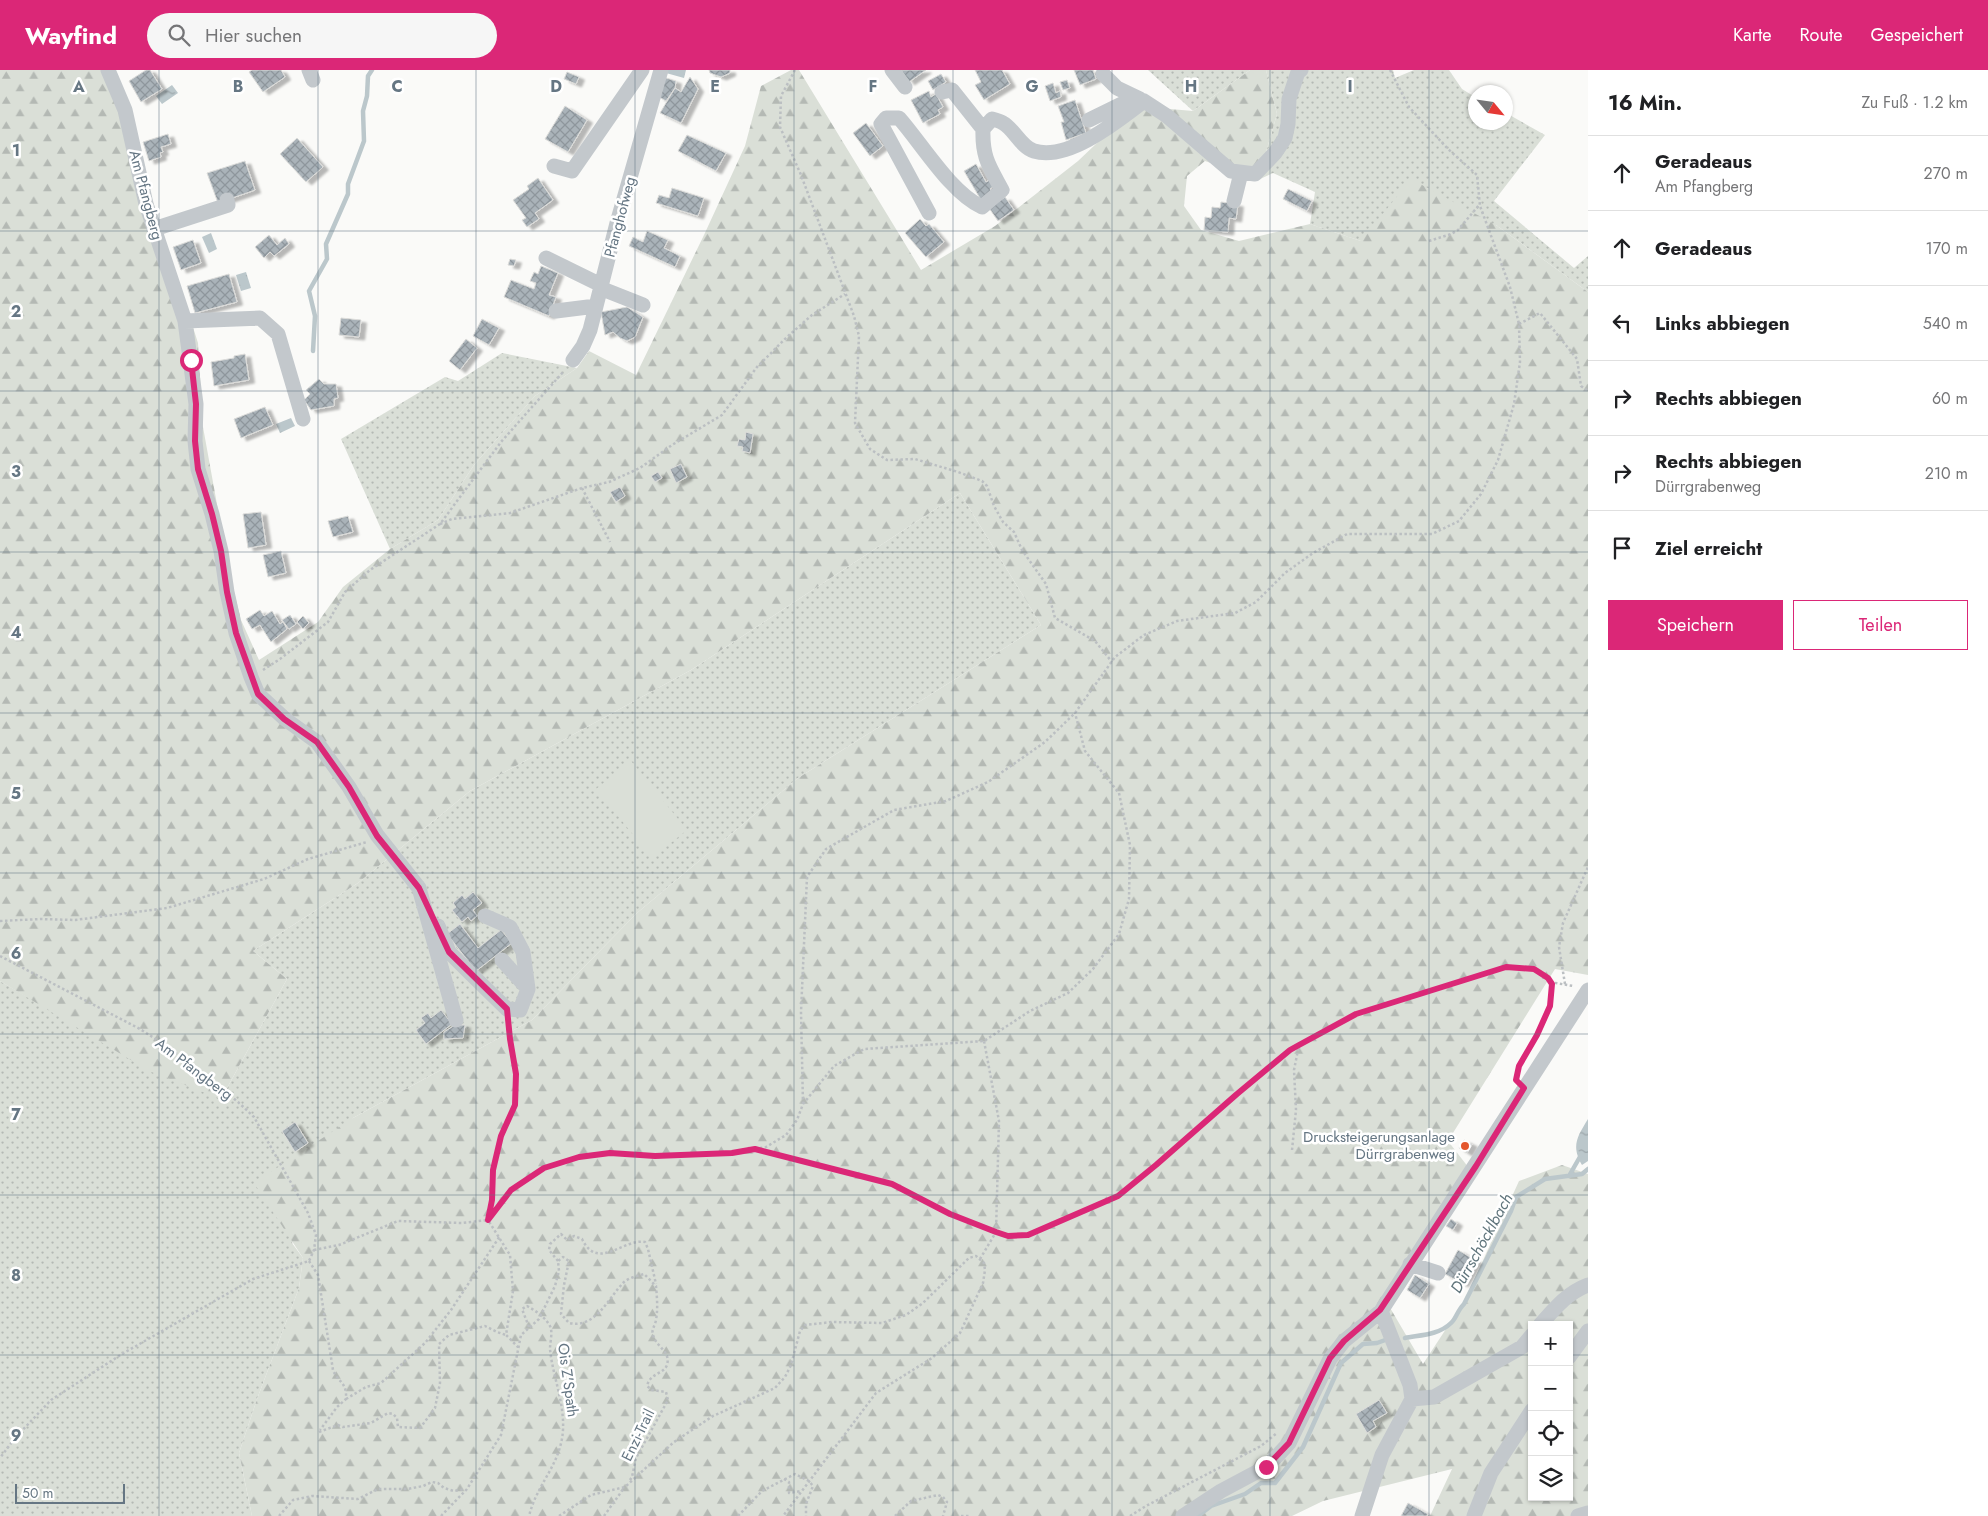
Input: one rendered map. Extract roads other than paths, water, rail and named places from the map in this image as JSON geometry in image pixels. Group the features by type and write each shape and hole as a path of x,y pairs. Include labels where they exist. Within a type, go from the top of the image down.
{"street":[{"name":"Am Pfangberg","path":"108,70 125,110 146,204 185,320 196,404 195,441 198,469 221,551 236,633 251,677 258,694 284,719 317,742 349,787 377,836 419,888 456,1020"},
{"path":"554,166 572,171 642,70"},
{"name":"Pfanghofweg","path":"573,360 583,346 590,330 661,70"},
{"path":"892,70 905,87"},
{"path":"1103,74 1117,88 1140,99 1167,116 1231,172 1255,174 1275,153 1285,138 1288,124 1289,99 1298,72 1301,70"},
{"path":"930,213 880,124 886,118 899,118 947,177 972,203 982,207 1002,190 986,161 983,129 952,90 942,92"},
{"path":"1089,120 1140,99"},
{"path":"983,129 992,119 1004,123 1015,136 1033,151 1049,153 1065,150 1106,130 1140,99"},
{"path":"1234,201 1241,173"},
{"path":"154,229 228,205 227,200"},
{"path":"546,258 643,305"},
{"path":"556,311 596,306"},
{"path":"185,320 260,318 278,334 303,419"},
{"path":"419,888 449,952 507,1009 520,1010 528,989 523,952 510,927 485,916"},
{"path":"502,960 528,989"},
{"path":"1183,1516 1221,1491 1266,1467 1289,1443 1330,1358 1344,1341 1380,1310 1476,1166 1524,1088 1583,1007 1584,988"},
{"path":"1410,1264 1438,1274"},
{"path":"1543,1321 1557,1304 1573,1291 1588,1285"},
{"path":"1362,1516 1382,1455 1412,1398 1410,1385 1380,1310"},
{"path":"1573,1352 1588,1331"},
{"path":"1412,1398 1434,1397 1522,1346 1528,1339"},
{"path":"1474,1516 1491,1473 1531,1411"},
{"path":"1578,1516 1588,1513"}],"water":[{"path":"666,70 686,70 684,78 666,73"},
{"path":"172,85 178,93 162,104 156,96"},
{"path":"211,233 217,249 209,253 202,237"},
{"path":"246,272 251,288 241,291 236,275"},
{"path":"291,418 295,426 280,433 276,424"},
{"path":"1588,1119 1588,1161 1582,1165 1576,1147 1578,1136"}],"waterway":[{"path":"313,351 315,316 309,291 327,259 326,244 348,194 348,184 364,141 363,111 367,96 368,76 372,70"},
{"path":"1569,1176 1581,1155"},
{"name":"Dürrschöcklbach","path":"1405,1338 1441,1330 1453,1321 1464,1304 1511,1211 1516,1197 1545,1179 1582,1174 1588,1169"},
{"name":"Dürrschöcklbach","path":"1198,1516 1211,1506 1245,1494 1261,1483 1275,1483 1303,1447 1341,1363 1363,1344 1377,1343 1388,1339"}],"place":[{"name":"Drucksteigerungsanlage Dürrgrabenweg","path":"1465,1146"}]}
